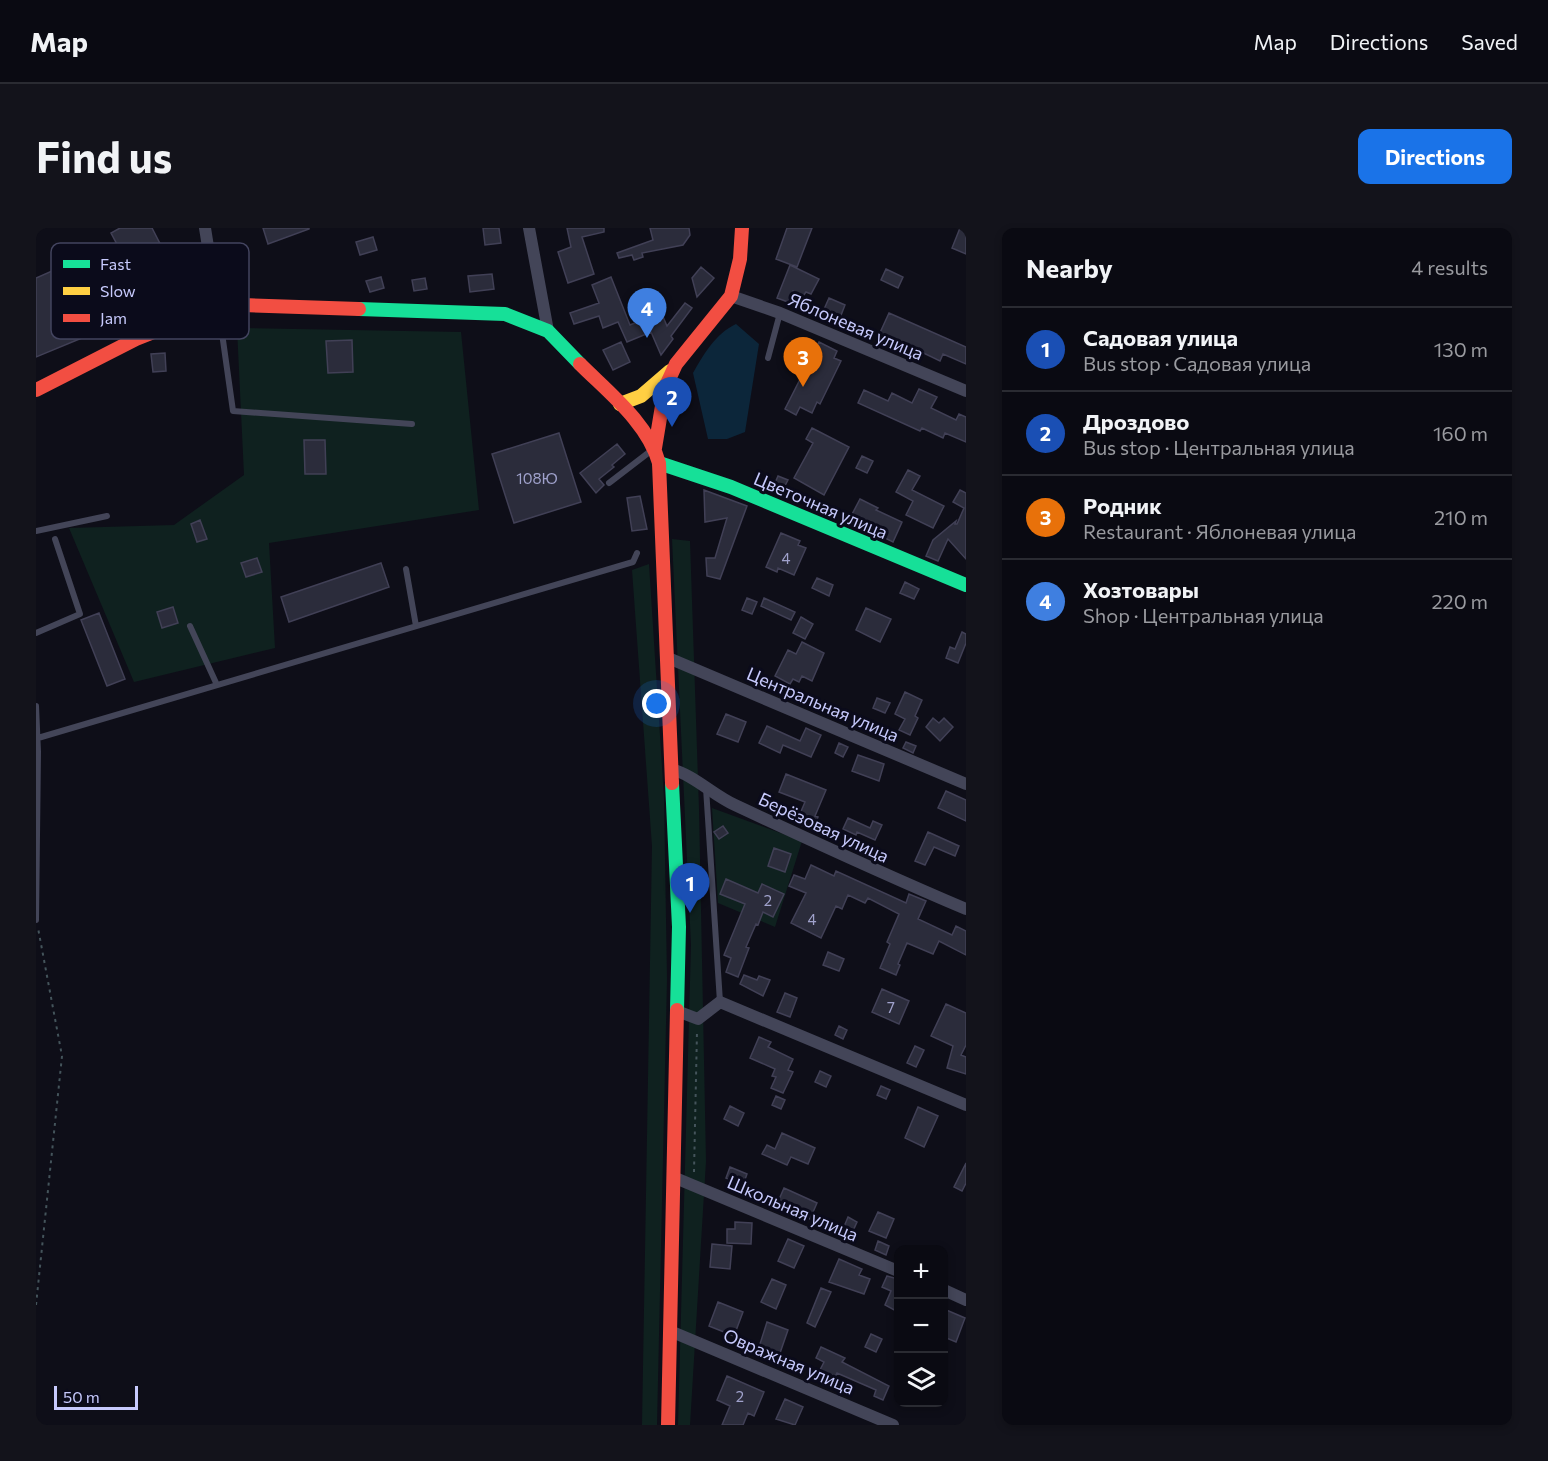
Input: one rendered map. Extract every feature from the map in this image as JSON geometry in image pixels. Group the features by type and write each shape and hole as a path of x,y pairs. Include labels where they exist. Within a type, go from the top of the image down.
{"street":[{"path":"205,228 207,243"},
{"path":"530,228 548,331"},
{"path":"620,404 645,395 676,364 731,296 740,259 742,228"},
{"name":"Яблоневая улица","path":"731,296 780,313 966,391"},
{"path":"249,305 505,314 548,331 634,419 655,448 659,463 679,927 668,1425"},
{"path":"36,390 140,339"},
{"path":"655,448 665,388 676,364"},
{"name":"Цветочная улица","path":"659,463 731,487 966,585"},
{"name":"Центральная улица","path":"666,657 966,784"},
{"name":"Берёзовая улица","path":"671,769 681,772 723,800 859,863 966,909"},
{"path":"677,1011 698,1019 720,1002 966,1105"},
{"name":"Школьная улица","path":"673,1177 894,1270"},
{"path":"948,1292 966,1300"},
{"name":"Овражная улица","path":"670,1331 893,1425"}],"lane":[{"path":"768,358 780,313"},
{"path":"222,339 233,411 412,424"},
{"path":"609,483 655,448"},
{"path":"36,531 107,516"},
{"path":"36,633 80,614 55,539"},
{"path":"37,733 217,685 633,562 637,553"},
{"path":"406,569 416,626"},
{"path":"190,626 217,685"},
{"path":"36,706 36,920"},
{"path":"706,788 720,1002"}],"path":[{"path":"36,920 62,1056 36,1305"},
{"path":"694,1186 698,1019"}],"green space":[{"path":"249,328 461,332 479,510 269,543 275,648 134,682 69,528 174,525 244,475 238,339 249,339"},
{"path":"672,539 690,541 699,809 706,1161 690,1425 678,1425 691,945"},
{"path":"649,564 664,798 667,979 657,1425 642,1425 652,846 632,570"},
{"path":"712,808 802,841 775,927 718,903"}],"water":[{"path":"736,324 759,344 745,432 727,439 708,439 693,373 716,339"}],"building":[{"path":"120,228 152,228 160,243 116,243 111,233"},
{"path":"263,228 309,228 309,229 268,244"},
{"path":"483,228 499,228 501,243 485,245"},
{"path":"567,228 604,228 604,232 582,237 594,274 568,283 558,252 571,247"},
{"path":"650,228 689,228 690,235 683,245 642,253 643,257 634,260 632,255 619,258 617,253 653,240"},
{"path":"787,228 812,228 797,267 776,259"},
{"path":"960,228 966,228 966,254 952,248"},
{"path":"373,237 377,250 360,255 356,242"},
{"path":"790,265 819,279 811,294 806,292 803,296 793,291 788,302 777,298"},
{"path":"701,267 714,278 697,297 692,278"},
{"path":"886,269 903,277 898,288 881,280"},
{"path":"51,271 51,339 79,339 36,357 36,278"},
{"path":"492,274 494,289 470,292 468,276"},
{"path":"381,277 384,288 370,292 366,281"},
{"path":"611,277 630,325 661,312 667,326 685,303 692,308 671,336 673,339 661,355 651,332 627,342 618,322 603,328 599,316 574,324 570,313 599,303 592,285"},
{"path":"425,278 427,289 414,291 412,280"},
{"path":"829,298 845,305 838,323 821,316"},
{"path":"889,313 966,347 966,364 943,354 940,361 907,345 905,349 878,337"},
{"path":"352,340 353,372 328,373 326,341"},
{"path":"621,342 630,362 613,370 603,350"},
{"path":"819,342 837,351 834,358 841,361 820,404 817,402 812,413 800,407 796,415 785,409"},
{"path":"165,353 166,371 153,372 151,354"},
{"path":"919,389 937,397 931,408 956,420 959,414 966,417 966,442 945,433 943,438 922,428 920,431 858,403 864,390 888,401 892,393 912,403"},
{"path":"812,428 849,447 824,495 794,478 813,443 806,439"},
{"path":"559,433 581,502 514,523 492,454"},
{"path":"304,440 325,440 326,474 305,474"},
{"path":"617,444 625,454 599,479 604,485 596,493 580,473"},
{"path":"862,456 873,461 867,473 856,468"},
{"path":"908,470 920,476 912,490 944,506 933,528 906,515 913,501 896,492"},
{"path":"778,476 788,480 780,495 760,487 764,478 775,483"},
{"path":"704,490 747,506 720,579 707,576 706,558 715,558 727,518 705,522"},
{"path":"960,490 966,493 966,559 948,539 938,561 926,556 933,540 956,521 955,524 957,524 964,508 953,502"},
{"path":"640,496 647,529 632,531 627,498"},
{"path":"860,499 878,508 876,510 902,522 893,542 849,520"},
{"path":"200,520 207,539 197,542 191,524"},
{"path":"781,533 800,541 798,545 806,548 794,575 778,568 777,572 766,567"},
{"path":"257,558 262,572 246,577 241,563"},
{"path":"381,563 389,587 289,622 281,597"},
{"path":"817,578 833,585 829,596 812,588"},
{"path":"905,582 919,589 914,599 900,593"},
{"path":"747,598 757,602 752,614 742,610"},
{"path":"764,598 795,612 791,620 761,606"},
{"path":"173,607 178,623 162,628 157,612"},
{"path":"866,608 891,619 880,642 856,630"},
{"path":"99,613 125,679 107,686 81,620"},
{"path":"801,617 813,624 805,639 793,633"},
{"path":"962,632 966,634 966,643 958,663 946,658 950,647 955,649"},
{"path":"802,642 824,653 812,681 802,676 799,682 793,679 790,684 775,676 788,650 796,654"},
{"path":"905,692 922,700 915,716 918,718 910,735 899,730 905,719 895,714"},
{"path":"877,698 890,703 885,713 873,708"},
{"path":"726,714 746,722 738,742 717,734"},
{"path":"933,718 939,723 944,718 953,727 940,741 926,727"},
{"path":"767,726 800,741 806,728 821,735 811,757 783,745 780,753 759,743"},
{"path":"906,742 916,746 913,753 903,748"},
{"path":"839,743 848,747 843,757 835,753"},
{"path":"858,755 884,764 879,781 852,771"},
{"path":"786,774 826,790 815,816 818,817 813,830 796,823 805,802 779,792"},
{"path":"946,791 966,800 966,821 938,808"},
{"path":"848,818 870,828 873,821 882,825 875,840 843,829"},
{"path":"723,826 728,833 719,839 714,832"},
{"path":"928,832 959,846 955,856 934,847 925,865 915,861"},
{"path":"774,848 791,854 785,872 768,866"},
{"path":"811,865 834,876 836,871 906,903 909,894 926,901 918,919 952,935 956,926 966,931 966,955 939,941 933,954 907,943 896,975 880,968 890,944 887,942 899,914 868,898 865,903 848,895 842,909 836,906 821,938 791,923 806,893 789,886 794,875 805,879"},
{"path":"726,879 758,893 762,884 784,894 773,917 763,912 758,925 756,924 746,947 749,948 738,977 726,972 731,958 724,955 745,904 720,894"},
{"path":"828,952 844,959 839,971 823,965"},
{"path":"744,975 757,980 759,976 770,980 763,996 740,984"},
{"path":"882,989 909,1001 899,1024 872,1012"},
{"path":"785,993 797,998 790,1017 777,1012"},
{"path":"946,1004 966,1013 966,1045 961,1055 966,1057 966,1074 947,1068 953,1046 931,1036"},
{"path":"839,1026 847,1030 843,1039 835,1035"},
{"path":"759,1037 771,1042 768,1047 793,1059 788,1070 793,1072 783,1093 771,1088 776,1077 772,1076 775,1069 750,1058"},
{"path":"915,1046 924,1050 916,1067 907,1063"},
{"path":"820,1071 831,1076 826,1087 815,1082"},
{"path":"881,1086 890,1090 886,1099 877,1095"},
{"path":"776,1096 785,1100 781,1109 772,1105"},
{"path":"730,1106 744,1113 738,1126 724,1119"},
{"path":"918,1107 938,1116 924,1147 905,1138"},
{"path":"782,1133 815,1148 808,1164 791,1157 787,1165 762,1154 767,1145 775,1149"},
{"path":"966,1163 966,1183 962,1191 954,1187"},
{"path":"730,1167 747,1174 743,1185 726,1178"},
{"path":"784,1188 817,1203 810,1219 777,1204"},
{"path":"878,1212 894,1219 886,1238 869,1231"},
{"path":"848,1217 857,1222 852,1233 843,1229"},
{"path":"735,1222 752,1223 751,1244 727,1243 727,1229 735,1229"},
{"path":"788,1239 804,1246 794,1268 778,1261"},
{"path":"878,1241 889,1246 886,1255 875,1250"},
{"path":"712,1244 732,1246 730,1269 710,1267"},
{"path":"839,1259 862,1269 859,1275 870,1279 864,1294 829,1282"},
{"path":"887,1276 894,1278 894,1310 885,1305 891,1291 882,1287"},
{"path":"772,1279 786,1285 776,1309 761,1302"},
{"path":"821,1288 831,1292 815,1327 807,1323"},
{"path":"718,1302 743,1312 734,1336 709,1326"},
{"path":"948,1311 965,1318 956,1342 948,1339"},
{"path":"767,1322 788,1330 780,1353 759,1347"},
{"path":"871,1334 882,1339 876,1352 865,1347"},
{"path":"821,1347 845,1358 842,1362 889,1386 883,1400 874,1396 876,1390 837,1373 835,1377 820,1370 824,1362 816,1358"},
{"path":"727,1376 764,1392 754,1416 748,1413 743,1425 722,1425 730,1406 717,1400"},
{"path":"785,1399 803,1407 795,1425 776,1419"}],"traffic: fast":[{"path":"359,309 505,314 548,331 580,364"},
{"path":"659,463 731,487 966,585"},
{"path":"672,783 679,927 677,1010"}],"traffic: slow":[{"path":"620,404 641,396 670,371"}],"traffic: jam":[{"path":"655,448 665,388 676,364 731,296 740,259 742,228"},
{"path":"249,305 359,309"},
{"path":"36,390 136,339"},
{"path":"580,364 637,421 654,448 659,463 672,783"},
{"path":"668,1425 677,1010"}],"place":[{"name":"Хозтовары","path":"647,338"},
{"name":"Родник","path":"803,387"},
{"name":"Дроздово","path":"672,427"},
{"name":"Садовая улица","path":"690,913"}]}
